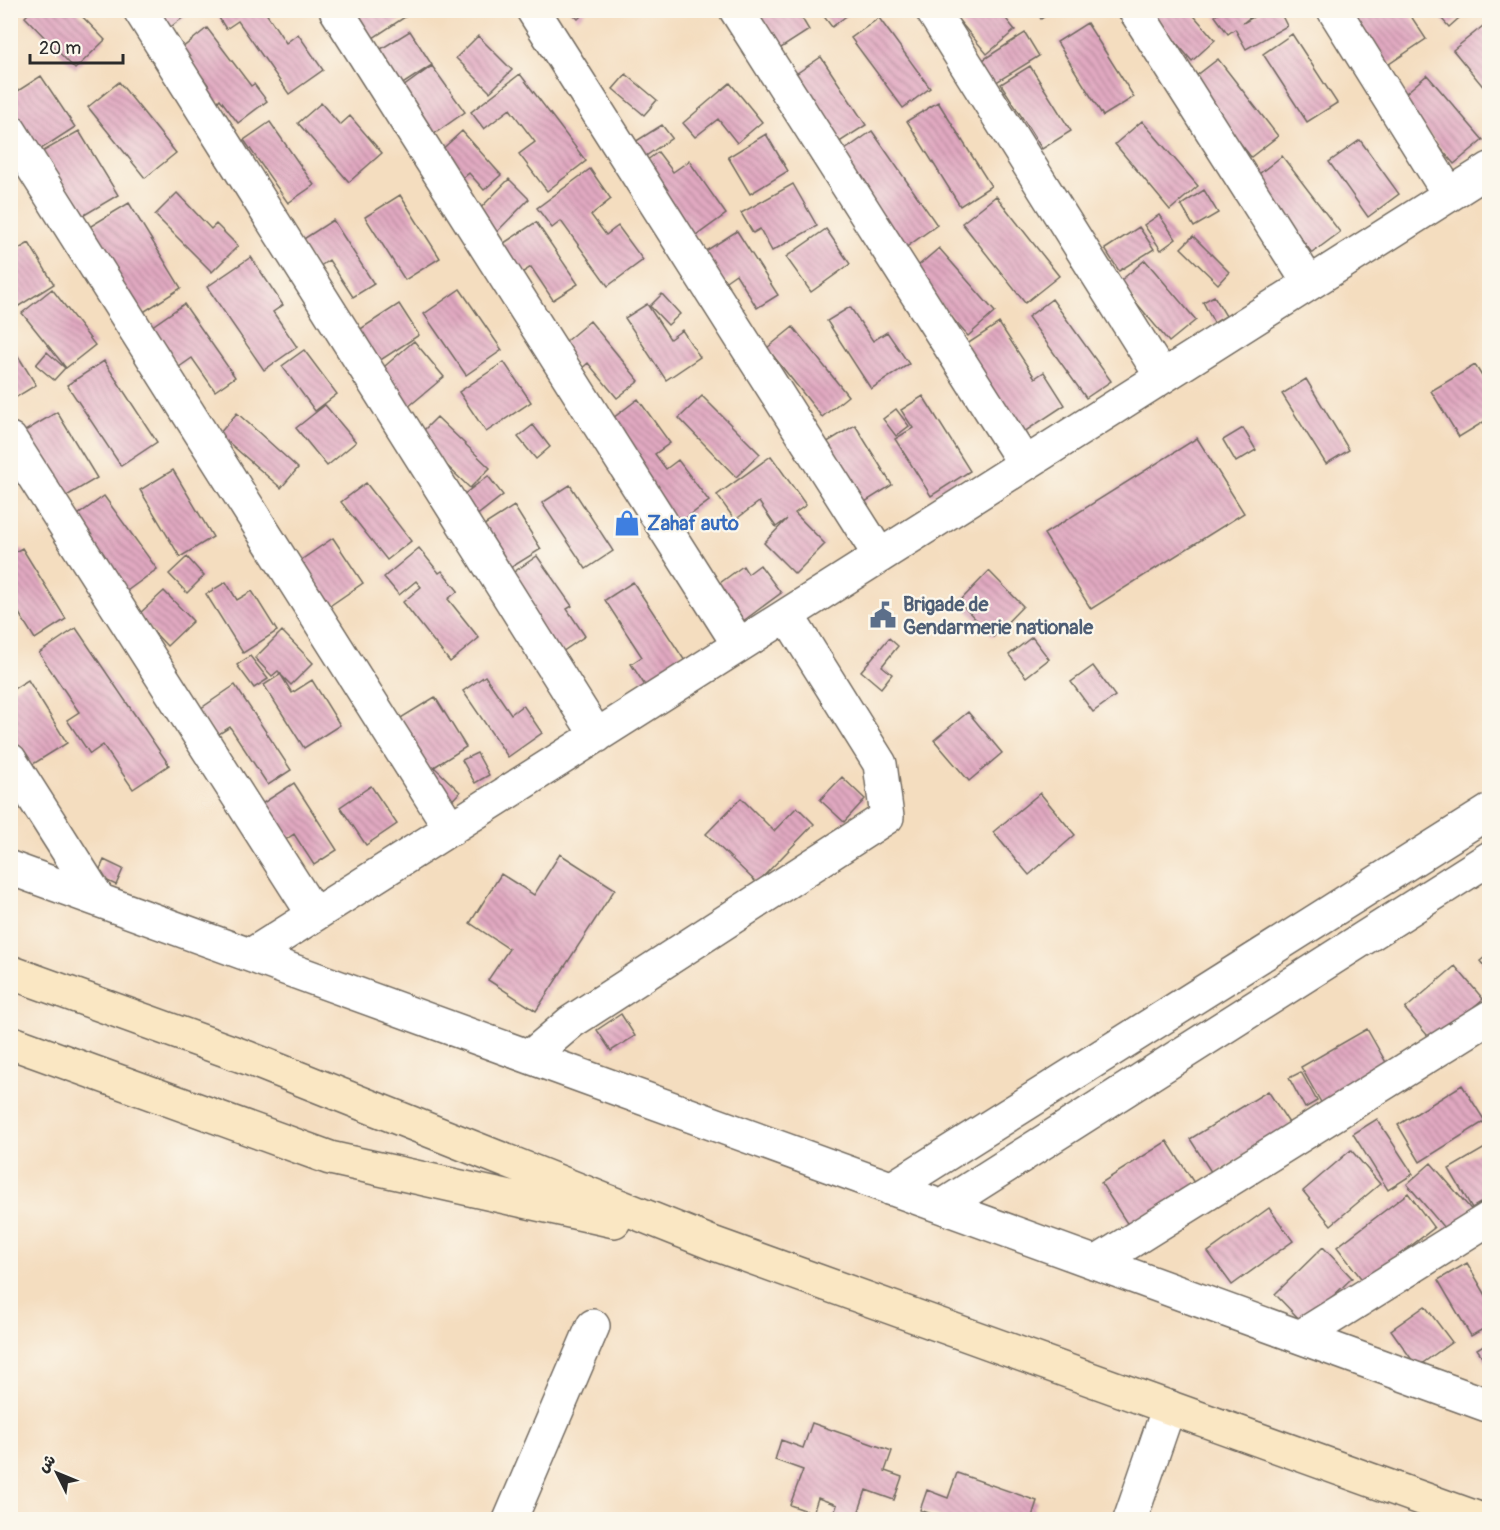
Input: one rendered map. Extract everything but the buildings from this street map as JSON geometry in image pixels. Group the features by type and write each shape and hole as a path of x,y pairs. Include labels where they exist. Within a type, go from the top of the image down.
{"main road":[{"path":"10,972 248,1058 712,1243 1482,1520"},
{"path":"10,1042 330,1158 712,1243"}],"street":[{"path":"140,10 597,736"},
{"path":"336,10 740,645"},
{"path":"532,10 880,556"},
{"path":"736,10 1025,464"},
{"path":"932,10 1162,377"},
{"path":"1135,10 1310,283"},
{"path":"1334,10 1449,194"},
{"path":"10,131 452,829"},
{"path":"251,955 1490,169"},
{"path":"10,439 314,915"},
{"path":"530,1057 571,1022 887,817 880,764 787,615"},
{"path":"10,760 99,900"},
{"path":"891,1188 1490,811"},
{"path":"943,1206 1490,858"},
{"path":"10,868 1490,1406"},
{"path":"1096,1263 1490,1017"},
{"path":"1300,1337 1490,1218"},
{"path":"510,1520 592,1326"},
{"path":"1130,1520 1169,1407"}],"place":[{"name":"Zahaf auto","path":"627,523"},
{"name":"Brigade de Gendarmerie nationale","path":"883,615"}]}
